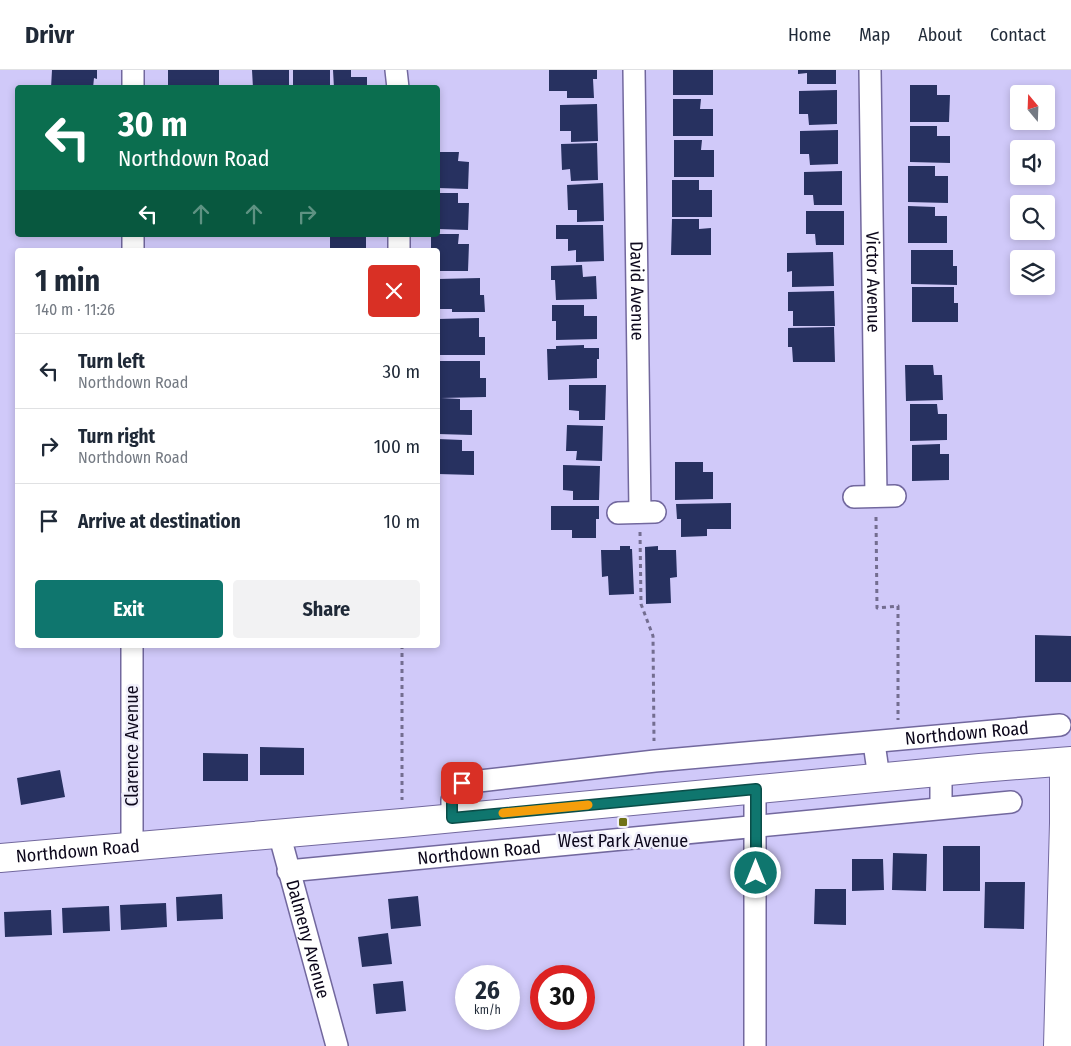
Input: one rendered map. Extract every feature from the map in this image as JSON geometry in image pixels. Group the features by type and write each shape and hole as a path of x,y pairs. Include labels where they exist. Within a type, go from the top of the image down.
{"main road":[{"name":"Northdown Road","path":"0,858 1068,762"},
{"path":"1058,1046 1064,823 1068,762"}],"street":[{"path":"133,70 133,85"},
{"path":"396,70 398,85"},
{"name":"David Avenue","path":"634,70 648,512"},
{"name":"Victor Avenue","path":"870,70 886,496"},
{"path":"854,497 886,496"},
{"path":"618,513 648,512"},
{"name":"Clarence Avenue","path":"132,648 132,847"},
{"name":"Northdown Road","path":"452,818 452,800 462,783 655,761 1060,725"},
{"path":"874,743 879,778"},
{"name":"Northdown Road","path":"941,772 941,808"},
{"path":"754,1046 756,789"},
{"name":"Northdown Road","path":"288,870 1011,802"},
{"name":"Dalmeny Avenue","path":"279,833 337,1046"}],"path":[{"path":"886,496 877,608 898,606 898,740"},
{"path":"648,512 641,604 653,636 655,761"},
{"path":"402,648 402,823"}],"building":[{"path":"52,70 97,70 97,79 94,78 93,85 51,85"},
{"path":"168,70 219,70 219,85 168,85"},
{"path":"252,70 289,70 289,85 253,85"},
{"path":"293,70 330,70 330,85 293,85"},
{"path":"333,70 351,70 351,77 367,77 367,85 334,85"},
{"path":"549,70 597,70 597,79 593,79 594,98 567,98 567,91 549,91"},
{"path":"673,70 713,70 713,95 673,95"},
{"path":"798,70 836,70 836,84 807,84 807,73 798,74"},
{"path":"910,85 937,85 937,95 950,95 949,122 910,122"},
{"path":"837,90 837,124 809,125 808,114 799,114 799,91"},
{"path":"673,99 701,99 700,109 713,109 713,136 673,136"},
{"path":"597,104 598,141 571,142 571,131 560,131 560,105"},
{"path":"910,126 937,126 937,136 950,136 950,163 910,162"},
{"path":"838,130 838,164 810,165 809,154 800,154 800,131"},
{"path":"674,140 702,140 701,150 714,150 714,177 674,177"},
{"path":"597,143 598,180 571,181 570,169 562,170 561,144"},
{"path":"440,152 459,152 458,161 469,162 468,189 440,188"},
{"path":"908,166 935,166 935,176 948,176 948,203 908,202"},
{"path":"842,171 842,205 814,205 813,195 804,195 804,172"},
{"path":"672,180 699,180 699,190 712,190 712,217 672,217"},
{"path":"603,183 604,221 577,222 577,210 568,210 567,185"},
{"path":"440,193 458,193 458,203 469,203 468,230 440,229"},
{"path":"908,206 935,207 935,216 947,216 947,243 908,243"},
{"path":"806,211 844,211 844,245 816,245 815,234 806,234"},
{"path":"672,219 699,219 699,229 711,228 711,255 671,255"},
{"path":"556,225 603,225 604,261 576,262 576,250 568,251 568,239 556,239"},
{"path":"440,234 459,234 458,244 469,244 468,271 440,271 440,248 431,248 431,237 440,237"},
{"path":"330,237 366,237 366,248 330,248"},
{"path":"911,250 953,250 953,266 957,266 957,285 911,284"},
{"path":"833,252 834,286 792,287 792,271 787,272 787,253"},
{"path":"582,265 583,277 596,276 597,299 556,300 555,280 551,280 551,266"},
{"path":"480,278 480,295 484,295 485,312 452,312 452,309 440,309 440,279"},
{"path":"912,287 954,287 954,303 958,303 958,322 912,322"},
{"path":"834,291 835,326 793,326 793,311 788,311 788,292"},
{"path":"552,305 584,305 584,316 597,316 597,339 556,340 556,321 552,321"},
{"path":"479,318 479,337 485,337 485,355 440,355 440,319"},
{"path":"834,327 835,362 793,362 792,347 788,347 788,328"},
{"path":"584,345 584,348 599,348 597,378 548,380 547,349 556,349 556,346"},
{"path":"440,361 480,361 480,378 486,378 486,397 441,398 460,399 460,410 472,410 472,435 440,434"},
{"path":"905,365 933,365 934,375 942,375 943,400 906,401"},
{"path":"569,385 606,385 605,420 579,420 579,411 569,410"},
{"path":"910,404 937,404 938,414 947,414 947,440 910,441"},
{"path":"567,425 603,426 602,461 576,460 577,451 566,451"},
{"path":"440,439 462,440 462,451 474,451 474,475 440,474"},
{"path":"940,444 940,454 949,454 949,480 912,481 912,445"},
{"path":"675,462 703,462 703,472 713,472 713,499 675,500"},
{"path":"563,465 600,466 599,500 573,500 573,491 563,490"},
{"path":"731,503 731,529 707,529 707,536 681,537 681,519 677,519 676,504"},
{"path":"551,506 599,506 599,519 596,519 596,538 572,538 572,530 551,530"},
{"path":"620,546 630,546 630,549 632,549 634,594 609,595 608,576 602,577 601,550 620,550"},
{"path":"658,546 658,550 676,550 677,577 670,578 671,603 646,604 645,547"},
{"path":"1035,635 1071,636 1071,682 1035,682"},
{"path":"260,747 304,748 304,775 260,775"},
{"path":"203,753 248,754 248,781 203,781"},
{"path":"60,770 65,797 21,805 17,778"},
{"path":"943,846 980,846 980,891 943,891"},
{"path":"893,853 927,854 926,891 892,890"},
{"path":"852,859 883,859 884,890 852,891"},
{"path":"985,882 1025,882 1024,929 984,928"},
{"path":"815,889 846,889 846,925 814,924"},
{"path":"222,894 223,919 177,921 176,897"},
{"path":"418,896 421,926 391,929 388,899"},
{"path":"166,903 167,927 121,930 120,905"},
{"path":"109,906 110,931 63,933 62,908"},
{"path":"51,910 52,935 5,937 4,912"},
{"path":"388,933 392,964 362,967 358,937"},
{"path":"403,981 406,1011 376,1014 373,984"}],"slow traffic":[{"path":"503,813 588,805"}],"place":[{"name":"West Park Avenue","path":"623,822"}],"route":[{"path":"462,783 452,800 452,818 756,789 756,873"}]}
